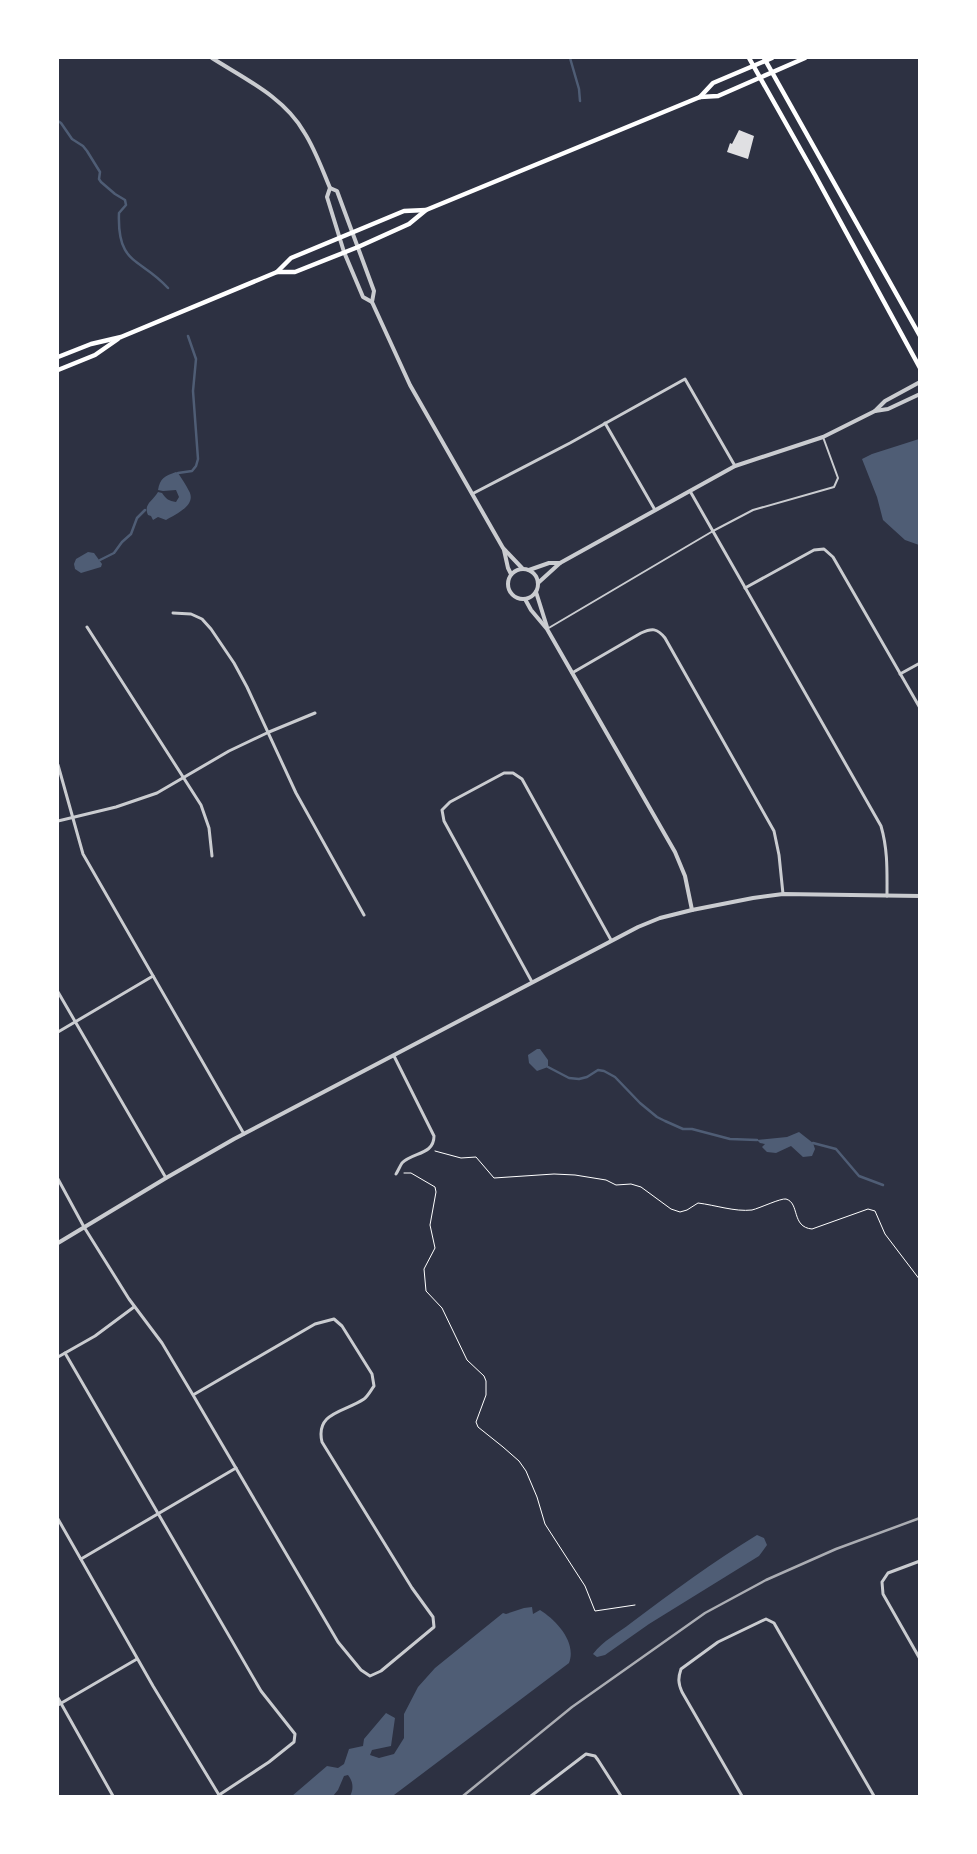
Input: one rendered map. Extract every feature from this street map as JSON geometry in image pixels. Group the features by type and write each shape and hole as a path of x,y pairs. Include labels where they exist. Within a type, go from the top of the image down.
{"main road":[{"path":"749,58 815,174 920,368"},
{"path":"700,97 713,83 765,59 772,58"},
{"path":"277,272 295,272 409,224 426,210 700,97 718,96 806,58"},
{"path":"765,59 920,336"},
{"path":"58,357 91,344 122,337 277,272 291,258 404,210 426,210"},
{"path":"58,370 95,355 122,337"}],"street":[{"path":"212,58 280,102 304,131 330,188 327,197 344,252 363,297 372,302"},
{"path":"330,188 337,191 374,291 372,302 410,385 471,495 503,548 522,568 536,575 538,583 536,592 547,629"},
{"path":"471,495 685,379 735,466"},
{"path":"875,411 885,401 920,382"},
{"path":"538,583 560,563 735,466 823,437 875,411 888,408 920,394"},
{"path":"605,423 655,510"},
{"path":"690,491 881,826 886,843 888,865 887,896"},
{"path":"503,548 511,574"},
{"path":"746,588 814,550 824,549 833,557 920,708"},
{"path":"529,570 549,563 560,563"},
{"path":"522,568 511,574 507,583 510,592 516,598 525,599 536,592"},
{"path":"525,599 531,610 547,629 675,852 685,876 692,910"},
{"path":"173,614 191,614 202,619 211,629 240,674 269,732 296,793 364,915"},
{"path":"87,626 201,805 209,828 212,856"},
{"path":"572,673 641,633 650,629 659,631 665,638 774,831 779,854 783,894"},
{"path":"900,674 920,663"},
{"path":"58,821 140,800 157,793 230,751 315,713"},
{"path":"58,765 83,854 244,1134"},
{"path":"532,982 444,821 442,810 450,802 504,773 513,773 522,779 611,940"},
{"path":"58,1243 84,1226 244,1134 611,940 660,918 753,898 783,894 920,896"},
{"path":"58,1032 152,976"},
{"path":"58,992 166,1178"},
{"path":"394,1056 434,1136 434,1142 430,1148 403,1162 396,1174"},
{"path":"58,1178 84,1226 134,1307 162,1344 193,1394 338,1642 362,1670 370,1676 381,1671 434,1627 434,1617 412,1588 322,1442 320,1428 325,1420 366,1398 374,1386 372,1374 342,1326 334,1319 315,1324 193,1394"},
{"path":"58,1357 95,1336 134,1307"},
{"path":"58,1519 137,1659 219,1796 269,1762 294,1742 295,1734 261,1692 64,1353"},
{"path":"81,1559 236,1468"},
{"path":"920,1561 888,1573 882,1586 883,1594 920,1659"},
{"path":"742,1796 678,1682 681,1669 718,1642 766,1619 774,1623 874,1796"},
{"path":"59,1704 137,1659"},
{"path":"58,1698 59,1704 114,1796"},
{"path":"531,1796 586,1754 595,1756 621,1796"}],"lane":[{"path":"547,629 713,531 753,510 834,487 838,478 823,437"}],"path":[{"path":"430,1148 461,1158 476,1157 494,1178 569,1175 606,1180 616,1185 630,1184 641,1187 671,1209 680,1212 698,1203 749,1210 760,1208 782,1199 788,1199 800,1224 812,1229 854,1212 868,1209 875,1211 885,1234 920,1280"},
{"path":"396,1174 411,1173 435,1187 436,1192 430,1225 435,1248 424,1269 426,1291 442,1308 467,1360 484,1376 486,1381 486,1395 476,1422 478,1427 508,1451 526,1471 537,1497 545,1524 585,1586 595,1611 635,1605"}],"water":[{"path":"920,439 919,545 905,540 883,520 877,497 862,459"},
{"path":"176,472 189,491 190,501 180,512 166,520 158,517 153,520 148,515 147,508 158,492 174,502 179,497 176,490 158,490 164,478"},
{"path":"88,552 94,553 102,564 101,567 81,573 75,569 74,564 76,559"},
{"path":"540,1049 548,1060 548,1067 537,1071 529,1063 528,1055"},
{"path":"799,1132 813,1143 815,1149 812,1156 803,1157 791,1146 776,1153 767,1152 762,1147 765,1144 757,1140 787,1137"},
{"path":"757,1535 764,1538 767,1545 759,1556 649,1624 605,1655 597,1657 593,1654 606,1641 677,1589"},
{"path":"532,1607 533,1614 540,1610 564,1632 570,1647 569,1663 394,1795 350,1796 352,1785 348,1775 344,1776 333,1796 292,1796 327,1766 338,1768 344,1764 349,1749 363,1746 364,1739 386,1713 395,1718 391,1746 372,1750 370,1755 379,1758 394,1754 404,1738 404,1714 418,1687 435,1668 503,1613 506,1614"}],"building":[{"path":"739,130 754,136 748,159 727,152 730,143 732,144"}],"waterway":[{"path":"570,58 579,89 580,101"},
{"path":"58,121 72,139 87,151 100,172 99,179 101,182 125,200 126,205 119,213 119,230 126,252 168,288"},
{"path":"178,473 192,471 198,459 193,391 196,359 188,336"},
{"path":"100,560 114,553 131,534 137,518 145,510"},
{"path":"548,1067 569,1078 579,1079 587,1077 598,1070 604,1071 615,1077 640,1103 665,1121 683,1129 692,1129 730,1139 757,1140"},
{"path":"813,1143 836,1149 859,1176 883,1185"}],"railway":[{"path":"463,1796 572,1707 705,1613 766,1580 836,1549 920,1518"}]}
